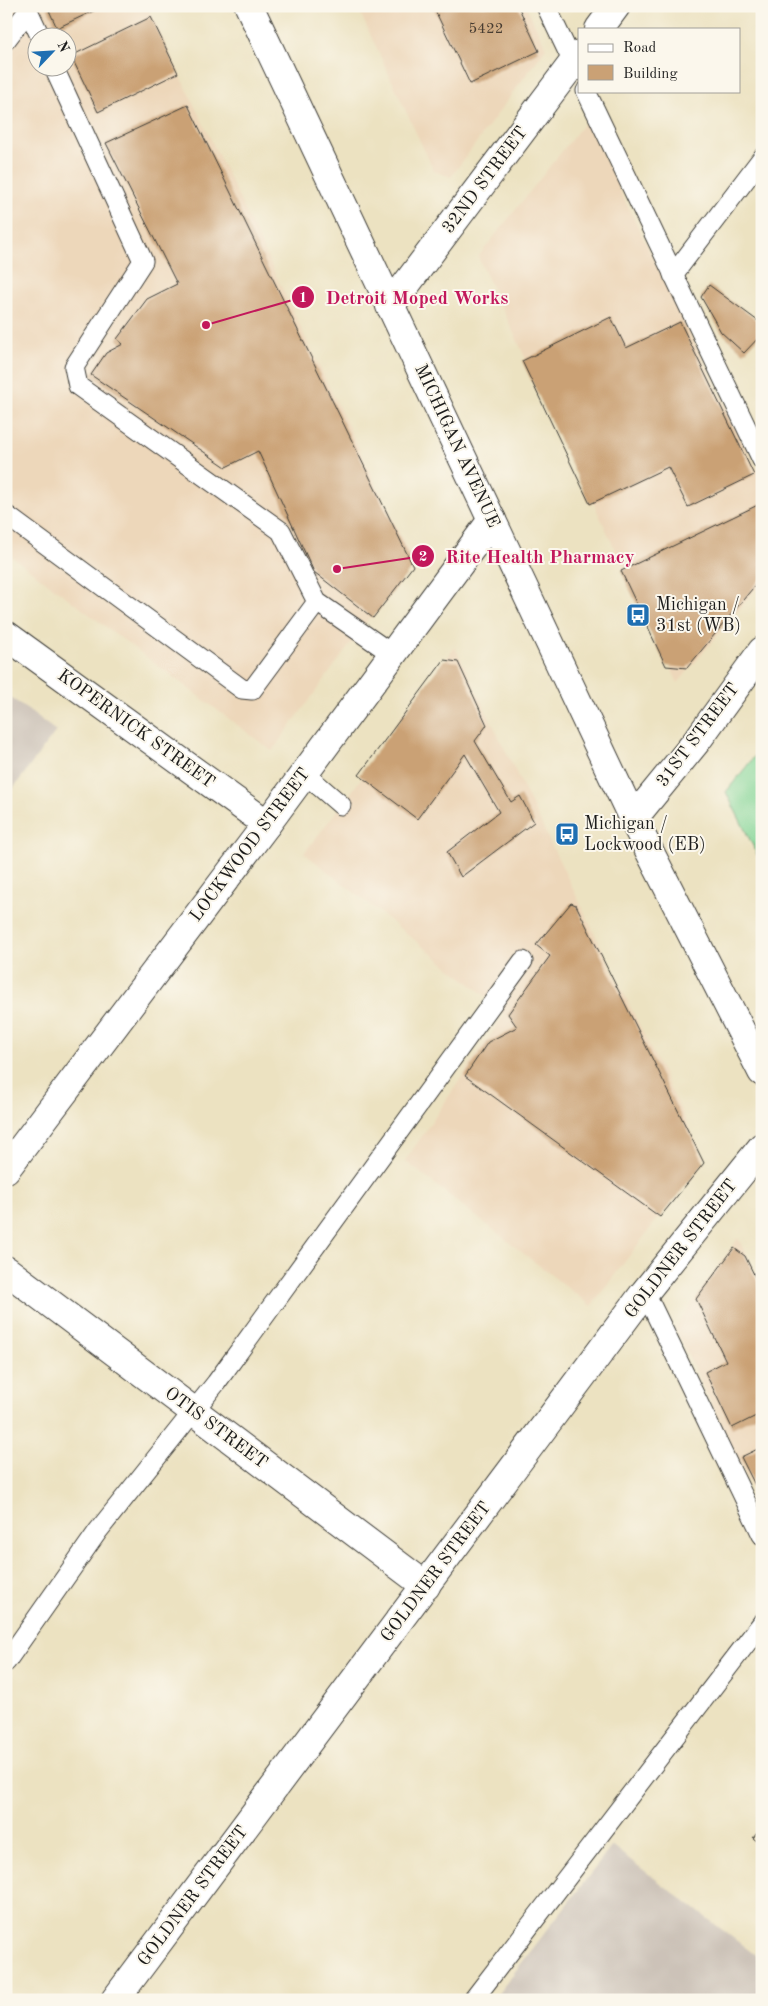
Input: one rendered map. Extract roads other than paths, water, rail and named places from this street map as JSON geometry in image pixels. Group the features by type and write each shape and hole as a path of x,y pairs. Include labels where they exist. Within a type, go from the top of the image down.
{"street":[{"name":"MICHIGAN AVENUE","path":"249,6 633,819 762,1072"},
{"path":"600,28 616,6"},
{"name":"32ND STREET","path":"390,306 577,65"},
{"name":"LOCKWOOD STREET","path":"6,1169 267,824 492,520"},
{"name":"KOPERNICK STREET","path":"6,635 267,824"},
{"name":"31ST STREET","path":"633,819 696,742 762,651"},
{"name":"GOLDNER STREET","path":"115,2000 645,1292 762,1147"},
{"name":"OTIS STREET","path":"6,1270 426,1586"}],"lane":[{"path":"546,6 577,65"},
{"path":"27,8 36,28"},
{"path":"6,40 27,8"},
{"path":"59,78 143,261 74,367 78,386 281,531 317,602 392,654"},
{"path":"586,92 762,460"},
{"path":"673,275 762,158"},
{"path":"6,515 242,689 252,690 317,602"},
{"path":"304,773 342,805"},
{"path":"6,1662 98,1531 216,1383 523,961"},
{"path":"645,1292 762,1535"},
{"path":"473,2000 762,1623"}],"place":[{"name":"Detroit Moped Works","path":"206,325"},
{"name":"Rite Health Pharmacy","path":"337,569"},
{"name":"Michigan / 31st (WB)","path":"638,615"},
{"name":"Michigan / Lockwood (EB)","path":"567,834"}]}
